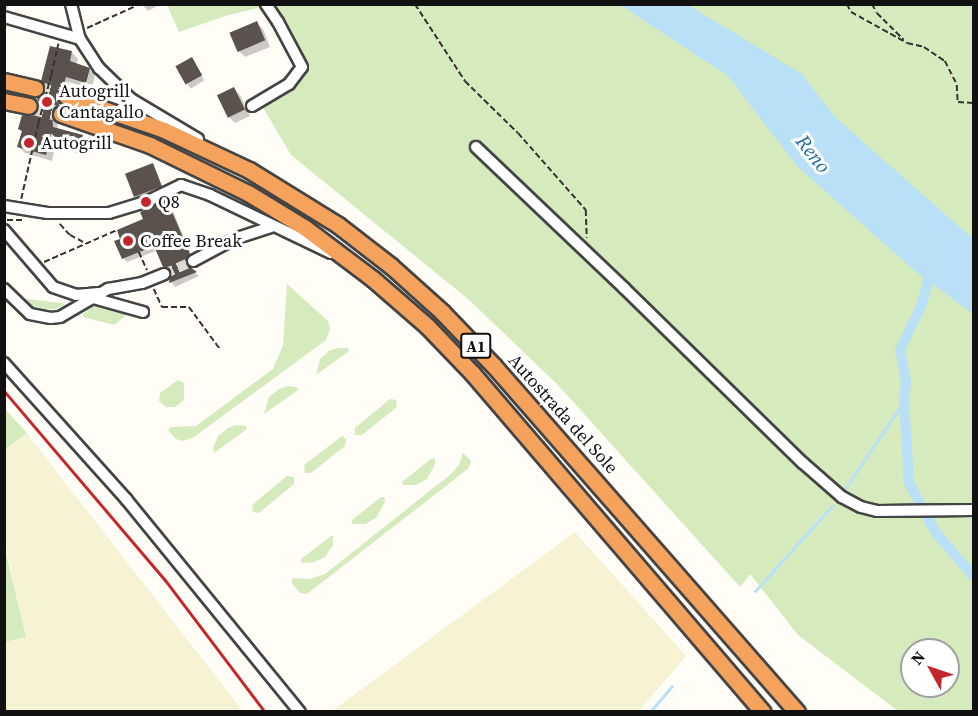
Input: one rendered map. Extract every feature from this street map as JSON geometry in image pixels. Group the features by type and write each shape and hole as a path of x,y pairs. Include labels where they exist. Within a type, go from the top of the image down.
{"highway":[{"path":"4,81 35,88"},
{"name":"Autostrada del Sole","path":"66,96 164,130 249,170 338,225 391,266 442,312 570,450 797,711"},
{"path":"4,100 28,105"},
{"name":"A1","path":"61,114 150,145 200,168 257,198 353,263 427,326 473,374 764,711"}],"lane":[{"path":"71,4 79,35 99,68 131,99 249,170"},
{"path":"252,106 289,84 302,67 266,4"},
{"path":"4,17 79,35"},
{"path":"476,147 823,482 850,502 877,511 974,510"},
{"path":"4,206 20,217 110,213 146,202 181,185 210,195 271,227 353,263"},
{"path":"193,261 234,239 271,227"},
{"path":"4,230 59,291 76,295 103,291 164,274"},
{"path":"4,289 22,307 40,318 60,317 103,291"},
{"path":"93,298 143,312"},
{"path":"4,363 126,499 300,711"}],"path":[{"path":"416,4 438,44 465,81 518,133 586,210 588,254"},
{"path":"847,4 851,12 907,43 924,47 945,62 957,85 958,102 974,103"},
{"path":"872,4 907,43"},
{"path":"79,35 138,5"},
{"path":"4,223 8,219 20,217 38,124 58,48"},
{"path":"56,219 70,235 85,243"},
{"path":"37,269 46,261 117,230"},
{"path":"139,252 162,307 189,307 220,349"}],"shaded area":[{"path":"27,433 243,711 5,711 5,642 26,637 5,544 4,449"},
{"path":"575,532 686,656 639,711 332,711"}],"green space":[{"path":"167,5 973,5 973,711 898,711 798,635 750,574 740,587 557,384 468,299 291,155 258,99 298,73 262,7 225,16 179,32"},
{"path":"287,284 328,321 330,329 326,340 194,437 183,441 176,439 168,430 171,427 196,426 273,369 283,345"},
{"path":"24,299 63,303 64,305 56,309 41,310 32,308 23,302"},
{"path":"96,304 125,312 127,315 114,325 83,317 83,314"},
{"path":"348,348 349,351 316,375 320,359 330,350"},
{"path":"178,380 184,383 184,400 175,407 166,407 159,401 160,393"},
{"path":"288,386 297,387 298,390 264,414 269,397 279,389"},
{"path":"390,399 396,400 397,407 362,435 355,435 355,428"},
{"path":"5,409 27,433 4,449"},
{"path":"237,425 246,426 247,429 214,453 213,448 218,436 228,428"},
{"path":"342,436 346,439 345,446 311,473 305,473 304,465"},
{"path":"463,453 471,461 469,468 307,594 300,593 291,582 293,578 310,579 325,574 451,474 459,465"},
{"path":"432,458 435,459 435,464 427,479 416,485 403,485 402,482"},
{"path":"287,476 294,477 294,484 259,513 253,512 252,505"},
{"path":"384,497 385,502 376,518 365,524 352,524 352,520"},
{"path":"333,536 333,545 325,557 314,562 301,563 301,559"},
{"path":"4,544 26,637 5,642 4,642"}],"water":[{"name":"Reno","path":"620,5 688,5 802,74 835,117 973,239 973,314 916,272 797,166 727,75"}],"building":[{"path":"257,21 265,40 238,52 229,33"},
{"name":"Autogrill Cantagallo","path":"50,46 72,51 70,61 90,68 86,83 66,77 63,87 57,93 59,105 52,111 53,127 83,135 79,149 49,142 46,155 17,147 22,131 18,129 22,115 32,116 39,107 37,97 44,91 41,81"},
{"path":"192,57 202,75 186,85 175,66"},
{"path":"234,87 245,109 228,118 217,95"},
{"path":"153,163 162,186 134,197 125,174"},
{"path":"167,200 190,254 186,264 197,272 169,283 171,271 163,267 154,246 122,259 114,241 120,239 117,230 143,219 140,212"}],"waterway":[{"path":"931,268 922,304 900,350 906,380 904,401 909,483 936,533 974,577"},
{"path":"844,490 904,401"},
{"path":"755,591 832,506"},
{"path":"650,712 672,686"}],"tunnel":[{"path":"35,88 66,96"},
{"path":"29,106 61,114"},
{"path":"164,274 193,261"}],"railway":[{"path":"4,391 165,580 265,712"}],"place":[{"name":"Autogrill Cantagallo","path":"47,102"},
{"name":"Autogrill","path":"29,143"},
{"name":"Q8","path":"146,202"},
{"name":"Coffee Break","path":"128,241"}]}
